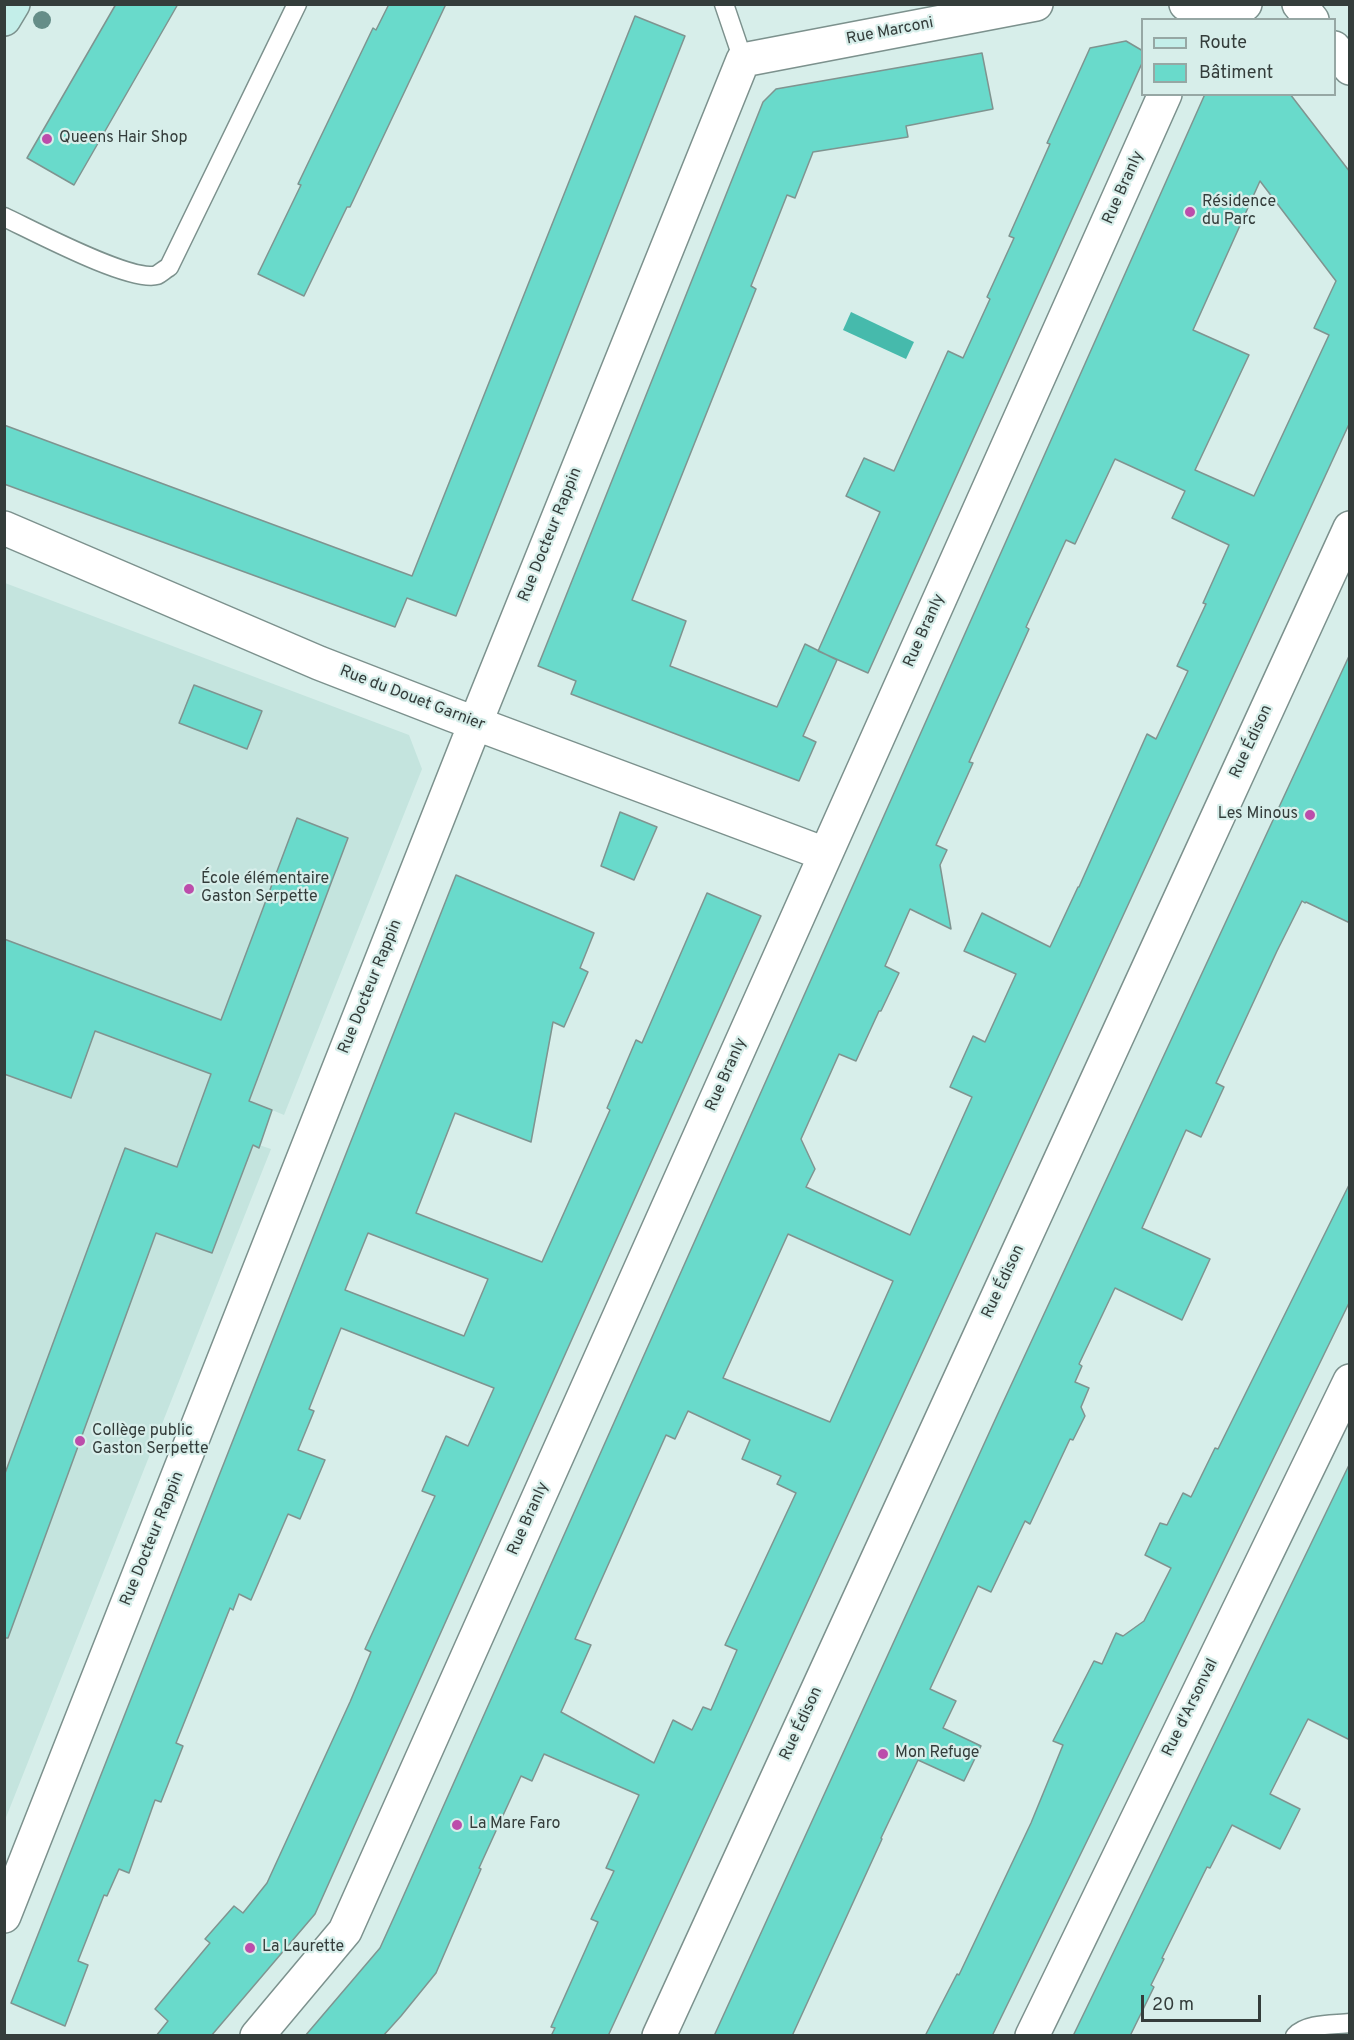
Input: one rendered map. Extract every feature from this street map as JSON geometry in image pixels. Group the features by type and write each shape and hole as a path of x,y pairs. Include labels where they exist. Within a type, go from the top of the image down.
{"main road":[{"path":"4,19 13,4"}],"street":[{"name":"Rue Marconi","path":"743,60 1036,4"},
{"path":"1191,11 1221,10 1245,4"},
{"path":"1299,4 1310,18"},
{"path":"1336,49 1350,68"},
{"name":"Rue Docteur Rappin","path":"4,1916 475,724 743,60"},
{"name":"Rue Branly","path":"257,2036 345,1931 1165,96"},
{"name":"Rue du Douet Garnier","path":"4,528 319,663 475,724 825,854"},
{"name":"Rue Édison","path":"659,2036 1350,528"},
{"name":"Rue d'Arsonval","path":"1032,2036 1350,1381"}],"lane":[{"path":"4,217 132,274 156,275 169,267 297,4"},
{"path":"724,4 743,60"},
{"path":"1295,2036 1300,2031 1310,2028 1350,2023"}],"shaded area":[{"path":"851,312 914,342 906,359 843,330"},
{"path":"5,583 409,735 422,769 284,1115 272,1110 259,1145 271,1149 5,1820"}],"building":[{"path":"116,4 178,4 74,185 27,158"},
{"path":"389,4 446,4 350,207 347,207 304,296 258,274 301,185 298,184 373,28 376,30"},
{"path":"635,16 685,36 456,616 407,598 395,627 4,484 4,425 412,576"},
{"path":"1126,41 1141,50 1141,65 868,673 818,651 880,512 846,496 864,458 894,471 948,351 963,358 1014,238 1009,236 1050,144 1047,143 1090,48"},
{"path":"982,53 993,109 906,126 908,137 813,152 795,198 787,195 751,286 756,289 632,600 686,621 670,666 777,707 805,644 837,660 803,736 816,742 799,781 571,694 576,681 538,666 763,102 776,89"},
{"path":"1204,96 1292,96 1350,172 1350,422 608,2036 551,2036 555,2028 551,2027 598,1922 591,1919 614,1871 606,1868 639,1795 544,1754 532,1781 521,1776 479,1868 481,1869 436,1973 401,2016 383,2036 305,2036 380,1948","holes":["1260,181 1336,281 1314,328 1329,335 1254,496 1195,470 1249,355 1193,330","1115,459 1185,491 1172,518 1229,545 1203,603 1206,604 1177,666 1188,671 1156,739 1147,734 1050,947 982,913 964,951 1016,974 985,1042 973,1036 950,1087 972,1097 910,1235 806,1187 815,1169 801,1139 839,1054 856,1061 881,1011 899,973 885,966 910,909 951,929 940,865 947,850 936,845 973,763 969,762 1029,629 1026,627 1066,540 1075,544","788,1234 893,1281 830,1422 723,1378","688,1411 750,1440 742,1459 781,1476 777,1484 796,1493 725,1645 737,1650 711,1710 703,1707 692,1730 673,1720 654,1763 561,1712 591,1645 575,1639 666,1435 675,1439"]},
{"path":"1350,654 1350,923 1302,901 1216,1083 1224,1087 1201,1137 1186,1130 1142,1228 1210,1259 1182,1320 1115,1288 1079,1364 1082,1366 1075,1382 1089,1388 1081,1407 1085,1416 1073,1440 1070,1439 1030,1524 1025,1521 991,1592 978,1586 930,1689 956,1701 943,1728 981,1746 964,1781 918,1760 792,2036 714,2036 1000,1409"},
{"path":"194,685 262,711 247,749 179,723"},
{"path":"620,812 657,827 634,880 601,866"},
{"path":"297,818 348,838 249,1101 272,1110 259,1148 253,1145 212,1253 156,1233 8,1638 4,1638 4,1476 125,1148 177,1167 211,1074 95,1031 71,1098 4,1074 4,939 221,1020"},
{"path":"456,875 594,933 580,968 588,972 564,1027 553,1022 531,1142 455,1113 416,1213 542,1262 610,1110 607,1108 636,1040 642,1043 707,893 761,916 315,1914 211,2036 156,2036 168,2021 155,2009 210,1943 205,1939 234,1906 243,1913 267,1883 350,1702 371,1652 365,1649 435,1496 422,1491 446,1436 468,1446 494,1388 341,1328 309,1409 314,1411 298,1450 325,1460 300,1519 288,1514 251,1600 239,1594 233,1610 230,1608 176,1743 183,1746 161,1802 155,1800 129,1873 119,1869 107,1896 104,1895 78,1961 88,1965 65,2026 11,2003","holes":["368,1233 488,1279 464,1336 345,1290"]},
{"path":"1350,1183 1350,1301 992,2036 925,2036 957,1974 959,1975 1031,1823 1063,1745 1053,1741 1094,1661 1102,1664 1116,1633 1123,1636 1144,1621 1171,1568 1145,1555 1160,1523 1167,1525 1183,1493 1191,1497 1215,1448 1218,1449"},
{"path":"1350,1463 1350,1740 1308,1719 1270,1794 1300,1809 1280,1849 1232,1825 1210,1868 1207,1867 1162,1958 1164,1959 1151,1985 1154,1987 1130,2036 1073,2036"}],"place":[{"name":"Queens Hair Shop","path":"47,139"},
{"name":"Résidence du Parc","path":"1190,212"},
{"name":"Les Minous","path":"1310,815"},
{"name":"École élémentaire Gaston Serpette","path":"189,889"},
{"name":"Collège public Gaston Serpette","path":"80,1441"},
{"name":"Mon Refuge","path":"883,1754"},
{"name":"La Mare Faro","path":"457,1825"},
{"name":"La Laurette","path":"250,1948"}]}
